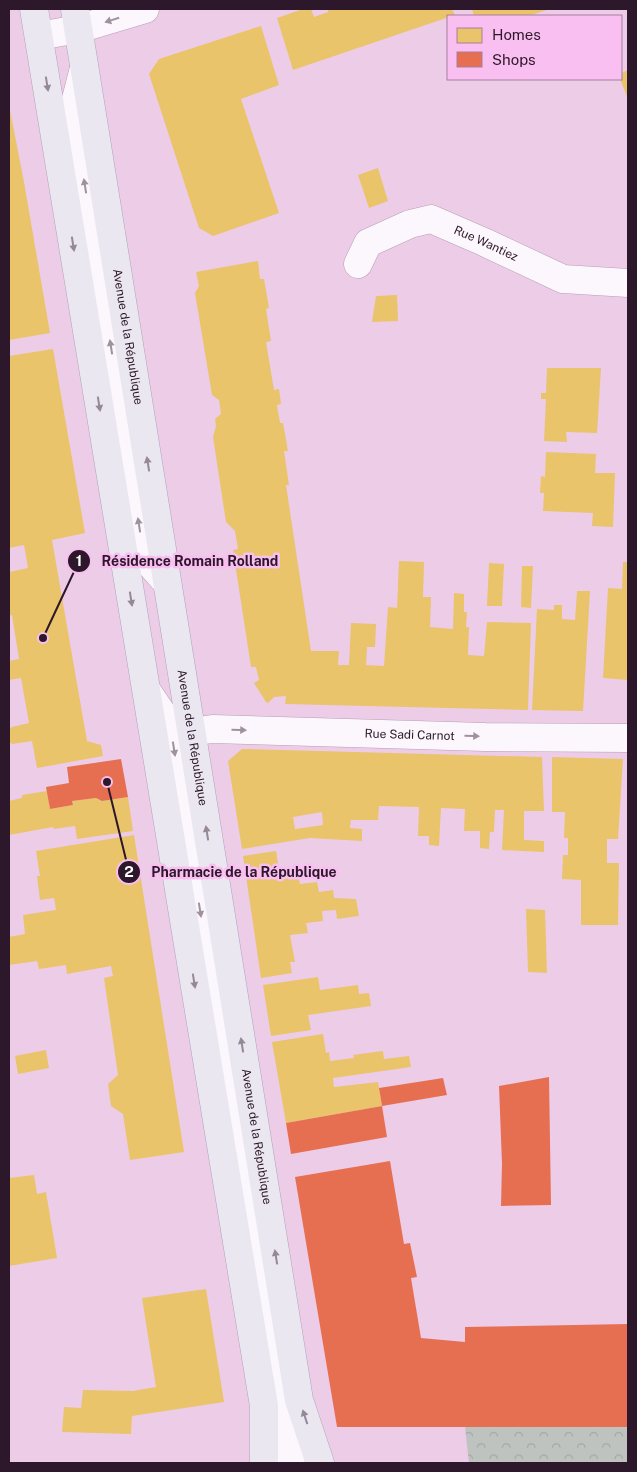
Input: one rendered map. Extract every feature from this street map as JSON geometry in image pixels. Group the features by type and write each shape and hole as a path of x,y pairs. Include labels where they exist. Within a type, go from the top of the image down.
{"main road":[{"path":"34,9 264,1406 264,1463"},
{"name":"Avenue de la République","path":"76,19 299,1400 320,1463"}],"street":[{"path":"39,36 76,19 145,9"},
{"name":"Rue Wantiez","path":"358,264 368,243 410,224 431,219 563,280 628,283"},
{"path":"147,691 170,725 291,1463"},
{"name":"Rue Sadi Carnot","path":"191,732 212,729 485,737 628,738"}],"green space":[{"path":"465,1427 628,1427 628,1463 469,1463"}],"building: Homes":[{"path":"303,9 311,9 314,17 328,12 328,9 452,9 455,15 447,15 447,18 293,70 277,18"},
{"path":"472,9 550,9 531,15 474,15"},
{"path":"261,26 279,85 241,99 279,213 213,236 199,228 149,74 159,59"},
{"path":"628,70 628,99 620,80 622,80 622,73"},
{"path":"9,105 50,333 9,340"},
{"path":"378,168 388,201 369,208 358,175"},
{"path":"258,261 260,279 264,279 269,308 266,309 271,341 266,342 274,390 279,389 281,404 277,405 280,423 283,423 288,451 284,451 289,485 286,485 311,651 339,651 338,665 349,665 351,623 376,624 375,647 367,647 366,665 384,666 388,607 397,608 399,561 424,562 423,597 431,597 430,627 453,629 454,593 464,594 464,612 467,612 466,627 469,627 468,655 484,656 487,622 531,623 528,710 285,704 286,696 274,697 268,703 254,683 259,680 256,667 251,667 233,550 238,549 235,531 226,522 213,437 216,426 215,419 221,414 219,400 212,395 195,293 199,286 196,272"},
{"path":"397,295 398,321 372,322 376,296"},
{"path":"53,349 85,533 52,540 87,741 101,745 103,756 37,768 32,741 12,744 9,741 9,729 29,723 21,678 9,680 9,661 19,659 12,615 9,616 9,572 28,568 24,545 9,548 9,356"},
{"path":"547,368 601,368 597,433 566,432 567,442 544,441 546,399 541,399 541,393 546,393"},
{"path":"546,452 596,454 595,473 615,473 613,527 592,526 593,513 543,511 544,493 540,493 541,476 545,477"},
{"path":"623,562 628,562 628,680 603,678 608,588 622,589"},
{"path":"489,563 504,564 502,606 487,606"},
{"path":"522,566 533,566 531,608 521,607"},
{"path":"577,591 590,591 583,711 532,710 537,609 554,610 554,605 562,605 562,619 575,620"},
{"path":"242,749 542,757 544,811 524,811 524,840 544,841 544,852 502,850 504,810 495,810 494,832 490,832 489,849 480,848 480,831 464,831 465,809 441,808 439,846 429,845 429,836 418,836 419,807 379,806 378,820 351,820 350,828 362,829 362,841 310,838 242,849 228,761","holes":["322,812 323,825 295,829 293,817"]},
{"path":"552,757 623,759 618,839 607,839 607,863 619,863 618,925 581,925 581,880 562,879 563,855 568,855 568,838 564,838 565,812 552,812"},
{"path":"47,791 50,809 73,805 72,801 96,798 102,801 128,797 133,831 77,839 75,826 54,829 53,827 9,835 9,801 22,798 22,795"},
{"path":"134,835 184,1152 130,1160 123,1114 111,1106 108,1084 118,1075 104,978 113,976 111,966 67,974 66,965 39,969 37,961 9,965 9,937 25,934 23,915 56,910 54,898 40,900 37,876 40,876 36,851"},
{"path":"276,851 280,876 298,874 300,884 317,882 319,892 333,890 334,898 356,899 359,916 337,919 336,910 322,911 323,921 306,923 308,933 290,935 295,962 290,962 292,973 261,978 243,856"},
{"path":"526,909 545,910 547,973 528,972"},
{"path":"318,977 320,990 358,985 359,994 369,993 371,1006 308,1015 311,1030 271,1036 263,985"},
{"path":"323,1034 326,1053 329,1052 330,1061 354,1058 353,1055 383,1051 384,1059 409,1056 411,1067 333,1078 334,1087 378,1082 382,1106 286,1123 272,1042"},
{"path":"46,1050 49,1068 18,1074 15,1056"},
{"path":"34,1175 37,1194 46,1192 57,1258 9,1266 9,1178"},
{"path":"206,1289 224,1402 132,1416 131,1434 62,1432 64,1407 81,1408 83,1390 133,1391 156,1387 142,1298"}],"building: Shops":[{"path":"121,759 128,797 102,801 96,798 72,801 73,805 50,809 46,787 69,783 67,767"},
{"path":"549,1077 551,1205 501,1206 502,1164 499,1086"},
{"path":"443,1078 447,1095 382,1106 379,1088"},
{"path":"382,1106 387,1137 291,1154 286,1123"},
{"path":"390,1161 404,1244 410,1243 417,1277 411,1278 421,1338 465,1342 465,1327 628,1324 628,1427 337,1427 295,1177"}],"place":[{"name":"Résidence Romain Rolland","path":"43,638"},
{"name":"Pharmacie de la République","path":"107,782"}]}
